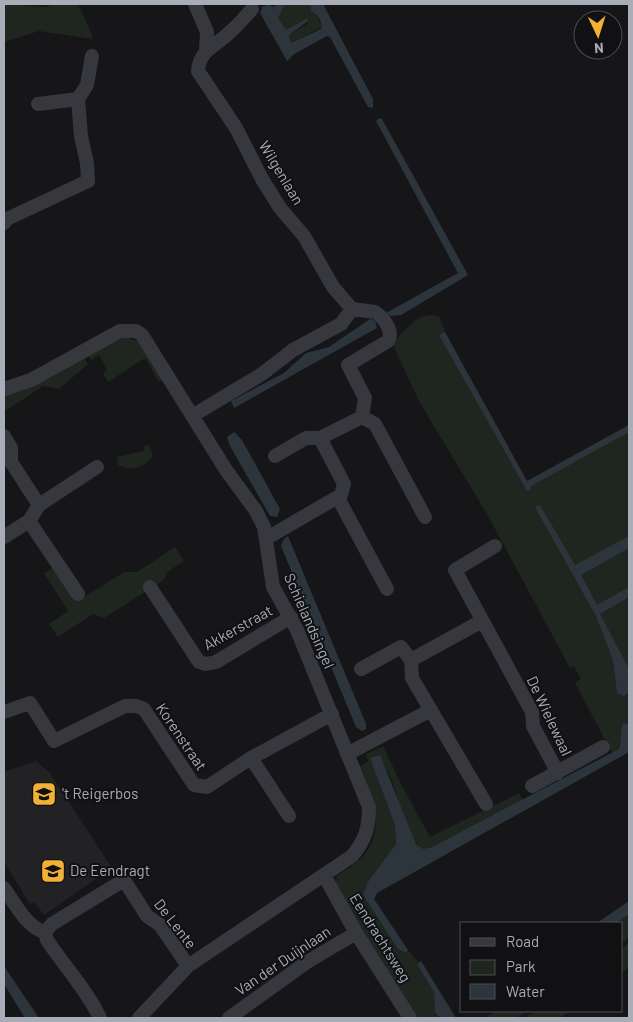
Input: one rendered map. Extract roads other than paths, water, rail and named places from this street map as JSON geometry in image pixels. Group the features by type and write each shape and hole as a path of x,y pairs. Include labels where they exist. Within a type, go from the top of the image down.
{"street":[{"name":"Wilgenlaan","path":"194,4 207,32 206,50 198,61 198,71 236,128 262,180 280,208 304,236 333,287 352,309"},
{"path":"206,50 228,34 252,9"},
{"path":"5,218 88,181 88,163 81,136 78,99 87,85 92,56"},
{"path":"38,104 78,99"},
{"path":"192,416 262,374 293,350 341,324 352,309 375,312 390,330 391,336 388,341 348,365 365,398 362,417"},
{"name":"Schielandsingel","path":"4,389 31,380 120,331 136,331 146,340 229,474 256,510 267,538 270,579 291,617 369,808 369,825 363,841 352,856 188,966 139,1018"},
{"path":"275,456 306,438 320,438 362,417"},
{"path":"362,417 375,424 425,517"},
{"path":"4,436 11,448 11,462 39,506"},
{"path":"267,538 338,498 344,484 320,438"},
{"path":"4,537 29,520 39,506 97,467"},
{"path":"338,498 386,589"},
{"path":"29,520 78,594"},
{"name":"De Wielewaal","path":"495,546 455,570 532,712 532,726 558,773"},
{"name":"Akkerstraat","path":"150,587 199,662 206,664 216,662 291,617"},
{"path":"411,660 482,621"},
{"path":"360,669 401,647 411,660 412,678 486,804"},
{"name":"Korenstraat","path":"4,712 30,703 54,741 125,706 136,706 144,709 194,785 207,787 251,758 332,714"},
{"path":"347,754 431,710"},
{"name":"De Wielewaal","path":"532,786 604,747"},
{"path":"251,758 289,816"},
{"name":"Eendrachtsweg","path":"324,875 356,933 410,1018"},
{"name":"De Lente","path":"45,932 52,924 124,880 147,916 160,925 188,966"},
{"path":"4,888 28,921 36,928 45,932 47,940 77,984 89,994 100,1018"},
{"name":"Van der Duijnlaan","path":"229,1018 307,962 356,933"}],"water":[{"path":"277,4 285,4 278,18 286,30 307,18 308,21 289,35 291,43 321,29 320,21 311,11 310,4 323,4 373,99 373,108 368,107 330,37 327,36 294,54 287,61 260,13 263,6 269,5 274,7"},
{"path":"379,118 382,119 468,275 401,315 391,316 386,313 458,273 376,121"},
{"path":"370,319 375,321 377,328 234,408 231,401 284,373 306,353 329,347"},
{"path":"445,332 527,481 629,425 629,432 531,486 530,490 527,491 439,335"},
{"path":"234,432 242,440 280,509 277,517 270,516 230,446 227,437"},
{"path":"540,505 575,565 629,536 629,548 581,575 597,605 629,587 629,597 600,614 629,669 629,693 624,696 617,693 613,661 596,616 535,507"},
{"path":"288,536 366,724 366,729 362,731 356,727 281,546 283,540"},
{"path":"628,723 629,752 377,893 374,899 408,950 406,953 398,949 363,895 368,882 396,844 395,825 370,758 380,755 416,844 423,849 432,847 619,749 623,724"},
{"path":"629,901 629,914 617,922 598,922"},
{"path":"421,961 456,1018 440,1018 435,1012 434,992 417,964"},
{"path":"4,966 39,1018 25,1018 4,984"}],"place":[{"name":"'t Reigerbos","path":"44,794"},
{"name":"De Eendragt","path":"53,871"}]}
